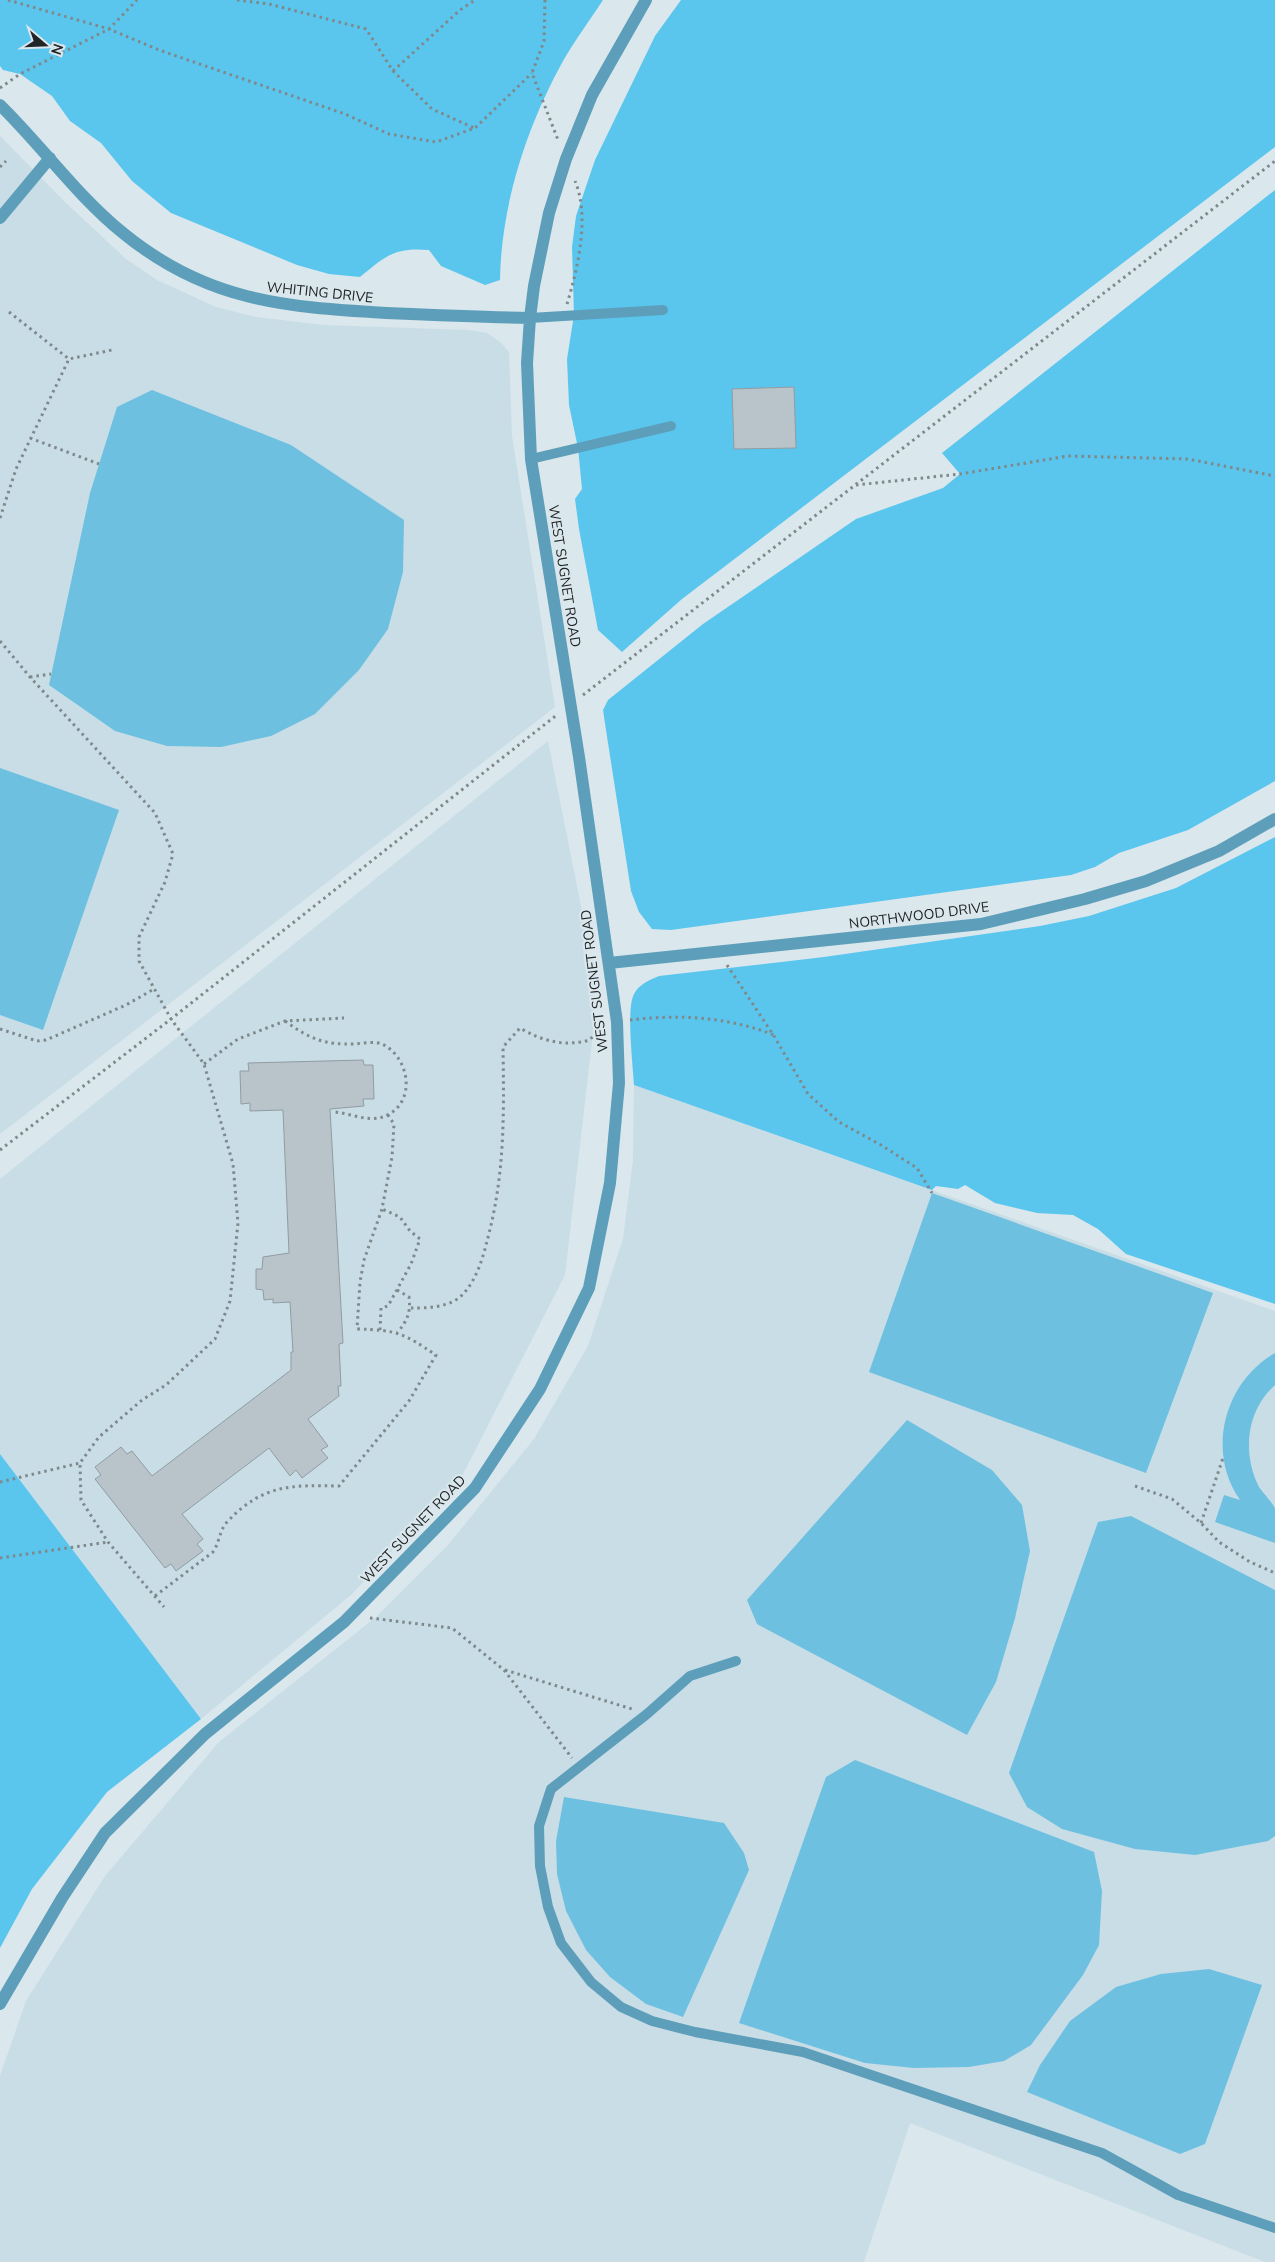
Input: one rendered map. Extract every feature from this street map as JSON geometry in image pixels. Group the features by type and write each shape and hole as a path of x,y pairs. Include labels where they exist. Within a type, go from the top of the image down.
{"street":[{"name":"WEST SUGNET ROAD","path":"0,2004 62,1898 105,1833 205,1734 344,1622 475,1488 540,1389 589,1288 610,1183 619,1083 617,1022 532,458 527,372 530,318 549,213 566,159 592,95 646,0"},
{"name":"WHITING DRIVE","path":"0,105 103,216 124,234 173,267 222,290 276,304 304,307 530,318"},
{"path":"0,218 50,158"},
{"name":"NORTHWOOD DRIVE","path":"609,963 981,924 1085,899 1146,881 1219,851 1275,819"}],"lane":[{"path":"530,318 663,310"},
{"path":"532,458 671,426"},
{"path":"736,1661 690,1676 647,1714 578,1766 551,1789 539,1826 540,1866 548,1906 561,1942 591,1982 621,2007 652,2021 678,2028 803,2052 1092,2150 1178,2195 1275,2228"}],"path":[{"path":"8,0 109,29 159,50 345,114 389,134 436,142 475,128 532,72"},
{"path":"0,88 20,74 109,29 137,0"},
{"path":"237,0 269,4 366,29 393,71 432,109 475,128"},
{"path":"393,71 460,10 475,0"},
{"path":"0,167 6,161"},
{"path":"0,1150 172,1019 570,704 1275,161"},
{"path":"9,312 69,359 112,350"},
{"path":"0,518 16,469 69,359"},
{"path":"30,438 99,464"},
{"path":"855,485 960,474 1068,456 1188,459 1275,476"},
{"path":"0,641 30,677 154,813 173,854 165,882 139,937 139,961 172,1019 204,1064 233,1164 238,1223 230,1301 215,1340 166,1385 142,1400 99,1437 80,1464 82,1500 108,1542 164,1607"},
{"path":"30,677 51,674"},
{"path":"719,952 774,1036 808,1094 839,1122 881,1144 917,1168 932,1193"},
{"path":"0,1029 37,1041 46,1040 126,1004 154,989"},
{"path":"617,1022 667,1016 696,1018 750,1026 774,1036"},
{"path":"204,1064 238,1039 285,1020 344,1018"},
{"path":"285,1020 300,1032 318,1041 331,1044 380,1043 399,1057 405,1069 404,1095 398,1108 388,1115 373,1120 335,1112"},
{"path":"410,1308 442,1306 456,1300 464,1293 474,1279 484,1253 496,1206 504,1149 503,1047 520,1028 537,1038 566,1043 590,1040 599,1028"},
{"path":"155,1596 212,1552 219,1544 222,1528 228,1521 264,1494 281,1487 339,1486 409,1401 436,1355 405,1335 380,1330 358,1329 362,1268 382,1209 392,1157 394,1124 388,1115"},
{"path":"380,1330 381,1308 388,1306 411,1264 420,1239 410,1231 400,1217 382,1209"},
{"path":"397,1290 409,1297 410,1308 407,1322 397,1333"},
{"path":"1202,1523 1223,1458"},
{"path":"0,1482 80,1464"},
{"path":"1135,1486 1172,1499 1202,1523 1219,1542 1250,1562 1275,1573"},
{"path":"0,1558 108,1542"},
{"path":"344,1622 376,1617 452,1628 504,1670 578,1766"},
{"path":"504,1670 647,1714"}],"shaded area":[{"path":"0,0 603,0 563,61 538,112 518,167 511,195 505,223 500,280 485,285 441,266 429,250 417,249 391,254 360,277 329,274 297,265 171,213 132,181 101,143 70,121 52,96 20,74 3,70 0,66"},
{"path":"681,0 1275,0 1275,147 682,599 622,652 598,630 575,499 582,489 578,448 569,405 567,359 574,315 572,247 576,216 595,160 655,36"},
{"path":"0,136 66,203 126,259 157,280 216,307 256,317 323,325 468,330 487,333 500,342 509,352 512,436 555,707 0,1134"},
{"path":"1275,190 1275,781 1188,830 1119,853 1095,867 1071,875 671,930 652,929 639,912 631,891 603,710 608,700 703,624 856,519 943,488 960,474 942,453"},
{"path":"152,390 291,445 404,520 403,572 388,629 359,670 315,714 271,736 221,747 167,746 115,731 49,685 90,493 117,407"},
{"path":"548,741 585,926 595,1015 565,1275 463,1474 352,1594 201,1719 0,1454 0,1179"},
{"path":"0,768 119,810 43,1030 0,1015"},
{"path":"1275,837 1275,1304 1126,1254 1098,1229 1073,1215 1037,1213 995,1203 965,1185 958,1189 936,1186 932,1190 634,1085 630,1024 632,1001 634,994 639,988 659,976 824,957 1040,926 1089,916 1176,888"},
{"path":"634,1085 1275,1311 1275,2262 1265,2262 910,2123 864,2262 0,2262 0,2076 26,2001 105,1876 219,1742 376,1617 448,1545 534,1439 588,1346 623,1239 633,1160"},
{"path":"932,1193 1213,1293 1146,1473 869,1372"},
{"path":"1275,1353 1275,1385 1265,1395 1258,1407 1250,1433 1249,1447 1250,1460 1259,1487 1275,1509 1275,1543 1215,1522 1224,1495 1240,1500 1230,1481 1224,1461 1223,1440 1226,1419 1243,1381 1257,1366"},
{"path":"907,1420 992,1470 1022,1505 1030,1551 1015,1618 996,1682 967,1735 757,1624 747,1600"},
{"path":"0,1454 201,1719 107,1792 32,1889 0,1948"},
{"path":"1131,1516 1275,1590 1275,1836 1268,1841 1195,1855 1135,1849 1062,1829 1027,1807 1009,1773 1098,1522"},
{"path":"855,1760 1094,1852 1102,1891 1099,1945 1083,1975 1031,2045 1004,2061 969,2067 914,2068 865,2063 739,2023 826,1777"},
{"path":"564,1797 724,1823 744,1853 749,1870 683,2017 646,2004 610,1977 586,1950 566,1911 557,1874 556,1841"},
{"path":"1209,1969 1262,1985 1205,2144 1180,2154 1027,2092 1040,2065 1070,2021 1116,1987 1161,1974"}],"building":[{"path":"794,387 796,448 734,449 732,389"},
{"path":"363,1060 364,1065 373,1065 374,1099 363,1099 364,1106 330,1109 343,1343 339,1344 341,1386 338,1386 339,1396 308,1419 328,1446 321,1450 328,1458 302,1478 296,1470 290,1476 269,1448 182,1514 203,1539 197,1544 203,1551 176,1571 171,1564 165,1568 95,1479 101,1475 95,1467 121,1447 127,1454 132,1451 152,1476 291,1370 291,1352 293,1352 290,1302 273,1303 273,1299 264,1300 263,1290 256,1289 256,1269 262,1269 263,1257 289,1253 283,1110 250,1111 250,1103 241,1104 240,1071 249,1071 248,1063"}]}
